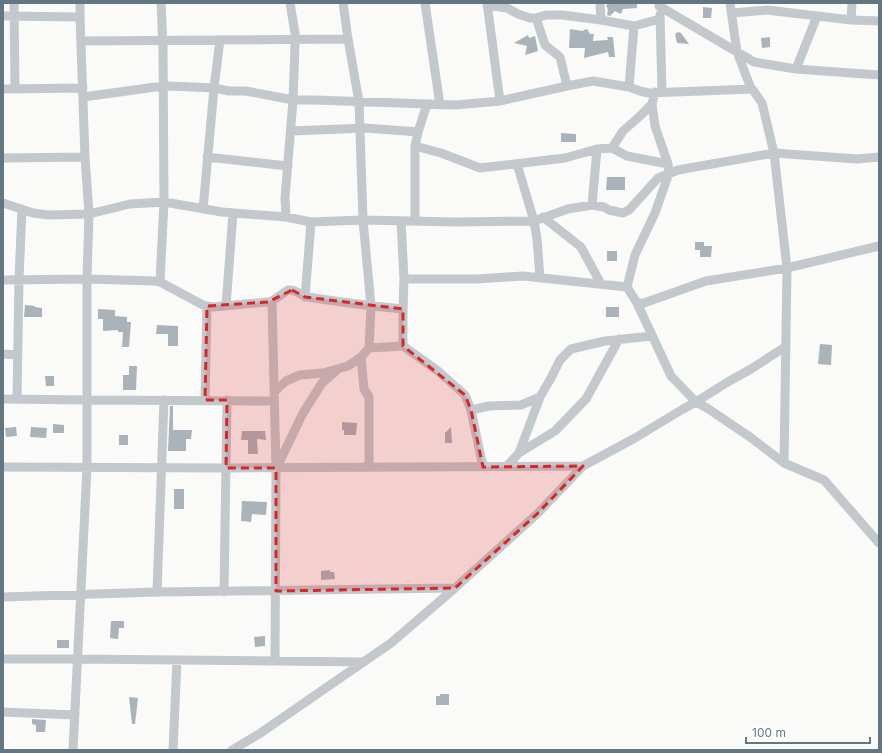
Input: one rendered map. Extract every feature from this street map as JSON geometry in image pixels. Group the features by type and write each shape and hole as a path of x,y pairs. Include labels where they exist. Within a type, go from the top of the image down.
{"street":[{"path":"14,3 15,89"},
{"path":"73,750 87,467 88,214 80,3"},
{"path":"160,282 164,202 163,41 161,3"},
{"path":"286,216 295,39 290,3"},
{"path":"3,399 227,400 274,396 286,381 300,375 323,373 348,366 361,357 369,348 371,306 363,220 360,128 358,102 344,3"},
{"path":"425,3 440,105"},
{"path":"600,3 600,20"},
{"path":"730,3 737,52 752,89 762,103 774,153 787,268 784,463"},
{"path":"851,20 852,3"},
{"path":"500,101 487,4 507,8 530,18 546,15 562,15 634,26 660,19"},
{"path":"612,148 623,131 652,104 659,92 659,4"},
{"path":"659,4 754,62 796,69 879,75"},
{"path":"732,13 767,6 816,16 851,20 879,21"},
{"path":"3,16 80,17"},
{"path":"796,69 816,16"},
{"path":"536,18 545,44 560,57 567,86"},
{"path":"629,86 634,26"},
{"path":"81,41 348,39"},
{"path":"203,209 207,157 220,40"},
{"path":"3,89 83,92 163,86 246,91 293,100 456,105 500,101 593,81 629,86 649,93 752,89"},
{"path":"416,221 415,146 427,104"},
{"path":"652,104 655,126 669,168 655,213 635,255 627,287 671,376 696,402 750,437 784,463 824,480 879,543"},
{"path":"291,131 360,128 418,132"},
{"path":"415,146 441,153 480,168 565,158 597,149 612,148 627,156 678,170 774,153 857,159 879,158"},
{"path":"592,205 597,149"},
{"path":"3,158 85,157"},
{"path":"207,157 288,166"},
{"path":"517,164 538,239 540,278"},
{"path":"3,202 33,213 41,214 88,214 130,204 164,202 222,212 286,216 311,222 363,220 456,222 534,221 568,209 592,205 623,213 629,210 669,168"},
{"path":"17,399 22,209"},
{"path":"226,306 233,213"},
{"path":"543,218 581,247 601,284"},
{"path":"401,221 404,279 403,346"},
{"path":"305,297 311,222"},
{"path":"636,303 644,302 706,281 787,268 879,246"},
{"path":"404,279 523,276 627,287"},
{"path":"3,280 87,279 155,281 160,282 207,306 226,306 268,302 272,301 288,290 295,290 305,297 403,309"},
{"path":"272,301 276,468 275,661"},
{"path":"205,400 207,306"},
{"path":"519,453 540,397 552,378 560,360 571,349 605,341 652,336"},
{"path":"506,467 519,453 555,431 586,399 619,339"},
{"path":"369,348 403,346 438,371 464,394 471,410 483,467"},
{"path":"232,750 259,734 391,643 537,514 583,466 635,438 785,347"},
{"path":"3,354 17,355"},
{"path":"361,357 364,389 369,397 369,467"},
{"path":"276,468 303,413 322,383 340,368"},
{"path":"471,410 489,406 521,405 540,397"},
{"path":"157,592 164,400"},
{"path":"224,592 227,400"},
{"path":"3,467 276,468 583,466"},
{"path":"3,597 157,592 455,588"},
{"path":"3,659 364,662"},
{"path":"173,750 176,660"},
{"path":"3,712 74,715"}],"highlighted area":[{"path":"292,290 305,297 403,309 403,346 465,395 471,410 483,467 583,466 537,514 455,588 276,591 276,468 226,468 227,400 205,400 207,306 268,302"}],"building":[{"path":"613,3 637,3 637,8 623,9 621,14 615,11 610,16 607,15 608,10 606,5"},
{"path":"703,7 712,8 711,18 703,18"},
{"path":"570,29 582,31 587,29 590,34 594,34 593,41 608,40 607,37 613,37 615,57 609,57 608,52 584,58 585,48 569,48"},
{"path":"678,32 681,33 689,44 677,43 675,34"},
{"path":"528,35 529,38 535,36 538,51 525,55 527,46 514,43"},
{"path":"770,37 770,47 762,48 761,38"},
{"path":"561,133 576,134 576,142 561,142"},
{"path":"607,177 625,177 625,190 606,190"},
{"path":"695,242 704,242 704,246 712,246 711,257 700,257 700,250 695,250"},
{"path":"607,251 617,251 617,261 607,261"},
{"path":"25,305 42,308 42,317 24,317"},
{"path":"606,307 619,307 619,317 606,317"},
{"path":"98,309 115,310 115,316 127,317 127,322 131,322 129,347 122,347 123,332 118,332 118,330 103,331 103,319 98,319"},
{"path":"157,325 178,326 178,346 168,346 168,334 156,334"},
{"path":"820,344 832,345 831,365 818,364"},
{"path":"129,366 137,366 136,390 123,390 123,375 129,375"},
{"path":"45,376 54,376 54,386 46,386"},
{"path":"170,406 173,406 173,430 192,430 191,439 186,439 186,451 168,451"},
{"path":"342,422 357,423 356,435 344,435 344,430 342,430"},
{"path":"53,424 64,425 64,433 53,433"},
{"path":"16,427 17,436 6,437 5,428"},
{"path":"31,427 47,428 46,438 30,437"},
{"path":"451,427 452,443 445,443 445,433"},
{"path":"242,431 265,431 266,440 257,439 258,454 248,454 248,440 241,440"},
{"path":"119,435 128,435 128,445 119,445"},
{"path":"174,489 184,489 184,509 174,509"},
{"path":"242,501 267,502 266,515 252,514 251,522 241,521"},
{"path":"330,570 330,572 334,572 335,579 321,580 321,571"},
{"path":"111,621 124,621 124,628 119,628 118,639 110,638"},
{"path":"265,636 265,646 255,647 254,637"},
{"path":"57,640 69,640 69,648 57,648"},
{"path":"440,694 449,694 449,705 436,705 436,696 440,696"},
{"path":"129,697 138,698 135,724 132,724"},
{"path":"32,719 46,720 45,732 36,732 36,725 32,724"}]}
